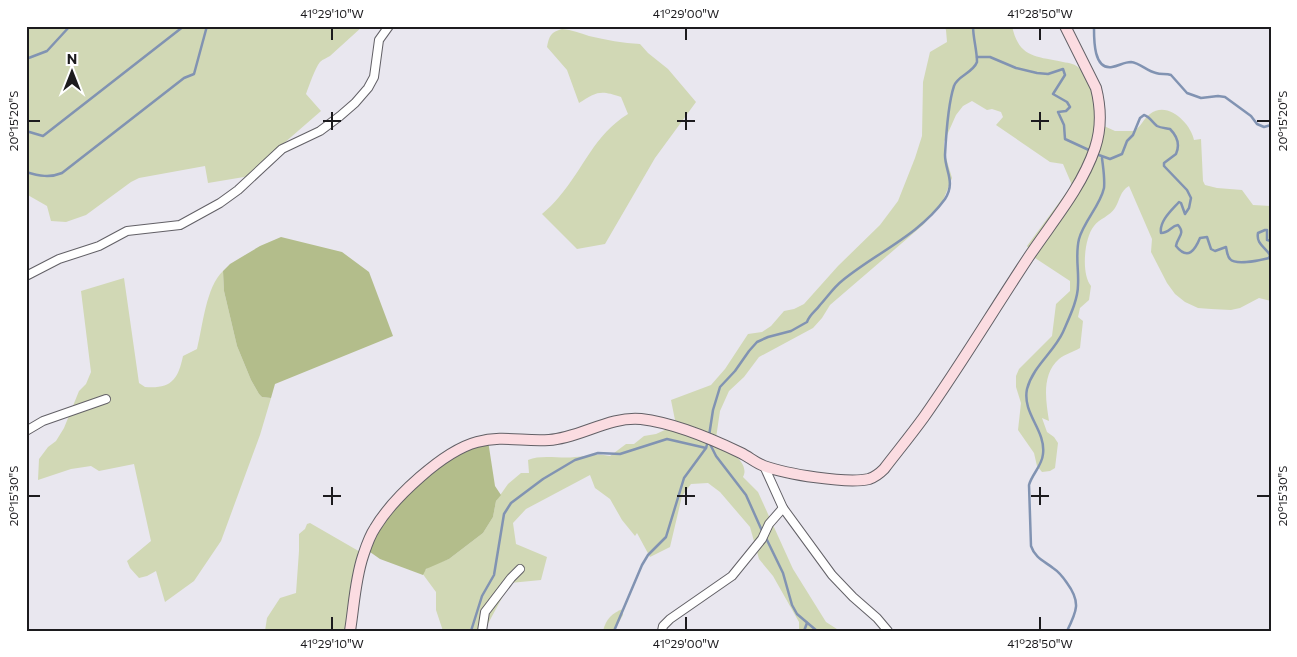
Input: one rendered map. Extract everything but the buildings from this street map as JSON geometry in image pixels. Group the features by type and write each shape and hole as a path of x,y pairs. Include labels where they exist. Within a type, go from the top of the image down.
{"street":[{"path":"26,276 59,260 99,246 127,231 180,225 220,203 238,190 282,149 320,131 355,103 368,88 374,77 380,40 389,26"},
{"path":"350,631 362,559 374,529 404,492 437,464 455,451 478,442 507,438 558,439 609,424 639,419 670,425 713,441 764,466 836,480 867,479 877,476 924,417 1029,256 1063,210 1087,168 1100,131 1101,114 1096,88 1066,26"},
{"path":"26,431 43,421 106,399"},
{"path":"764,466 783,508 832,575 888,631"},
{"path":"662,631 670,619 732,576 762,539 769,524 783,508"},
{"path":"482,631 485,612 520,568"}],"green space":[{"path":"26,26 363,26 330,56 322,60 316,68 306,94 321,111 283,144 256,175 208,183 205,166 139,178 86,215 66,222 51,221 47,206 26,194"},
{"path":"944,26 1012,26 1019,44 1030,54 1070,63 1078,67 1085,75 1104,126 1115,131 1134,131 1150,114 1157,110 1171,112 1184,121 1194,140 1201,139 1203,181 1205,185 1242,190 1253,205 1271,206 1271,301 1259,298 1240,308 1231,310 1198,308 1185,302 1175,294 1167,283 1151,252 1152,239 1129,186 1126,188 1115,208 1096,224 1088,239 1085,265 1091,286 1089,300 1080,308 1078,317 1083,321 1080,348 1059,359 1049,373 1046,389 1049,421 1042,418 1047,432 1058,443 1055,468 1042,472 1037,466 1034,453 1018,430 1021,403 1016,387 1016,376 1019,369 1052,336 1056,304 1070,291 1070,281 1035,258 1027,246 1072,185 1063,164 1050,162 996,125 1003,117 1001,112 992,109 987,110 972,101 963,106 956,115 944,142 944,151 952,178 942,203 923,225 830,305 813,328 759,357 744,377 729,391 720,411 716,438 740,461 745,471 743,477 758,492 793,569 826,622 840,631 799,631 799,622 773,576 759,559 750,527 720,492 708,483 691,484 682,496 670,547 650,557 637,533 635,536 622,520 610,499 595,488 590,475 526,509 513,523 516,544 547,557 541,580 510,583 484,631 443,631 436,610 436,592 422,573 430,566 449,559 483,533 493,517 496,501 508,484 521,473 529,473 528,460 545,457 610,456 626,444 634,444 644,436 656,434 676,425 671,400 711,385 725,369 748,334 762,332 771,326 784,311 804,304 838,266 880,225 898,201 915,158 922,136 923,82 930,52 947,42"},
{"path":"562,29 608,40 640,44 668,69 696,102 655,158 605,244 577,249 542,214 568,186 606,132 628,114 621,97 609,93 595,94 579,103 567,70 547,47 551,35"},
{"path":"281,237 342,252 369,272 393,336 275,384 271,398 262,397 259,394 237,346 224,291 223,271 230,264 260,246"},
{"path":"223,271 224,291 237,346 259,394 262,397 271,398 260,435 221,541 194,581 165,602 156,571 139,578 130,568 127,561 151,541 134,464 99,471 91,466 71,469 38,480 39,459 48,447 56,441 64,428 79,391 86,384 91,372 81,291 124,278 139,383 145,387 154,387 172,381 179,371 183,356 197,349 209,296 217,278"},
{"path":"487,434 495,486 501,495 496,501 493,517 483,533 449,559 426,569 423,575 380,559 370,552 371,543 382,521 453,449"},
{"path":"310,523 362,553 353,631 265,631 267,618 280,598 296,593 299,534"},
{"path":"623,609 623,615 614,631 603,631 610,617"}],"waterway":[{"path":"26,59 47,51 70,26"},
{"path":"26,131 43,136 184,26"},
{"path":"26,172 44,176 62,173 184,78 194,74 207,26"},
{"path":"709,436 713,410 720,387 757,342 791,331 807,322 840,283 923,223 945,199 950,187 945,161 950,102 954,86 958,80 972,69 977,62 973,26"},
{"path":"1094,26 1098,59 1106,67 1131,62 1158,74 1171,75 1187,93 1201,98 1225,97 1251,116 1257,124 1264,127 1271,125"},
{"path":"977,57 990,57 1016,68 1037,73 1048,74 1063,69 1065,75 1053,94 1067,102 1070,107 1066,111 1058,112 1064,125 1065,139 1091,151"},
{"path":"1096,154 1110,159 1122,154 1127,141 1133,135 1140,118 1144,115 1157,126 1170,129 1174,135 1178,144 1177,151 1176,154 1164,163 1164,166 1187,190 1191,198 1189,208 1185,214 1179,202 1170,212 1162,224 1161,233 1178,225 1181,233 1176,246 1184,253 1191,252 1200,238 1207,237 1211,249 1215,251 1226,247 1229,258 1237,262 1269,258 1270,255 1258,240 1258,233 1267,230 1267,240 1271,241"},
{"path":"1067,631 1075,612 1076,601 1074,596 1061,575 1037,556 1031,546 1029,485 1042,458 1043,445 1026,398 1027,389 1034,373 1059,339 1075,303 1078,291 1077,256 1079,239 1104,188 1102,158"},
{"path":"471,631 482,596 494,575 504,514 511,503 543,479 575,460 598,453 620,454 667,439 706,448"},
{"path":"614,631 642,565 648,555 666,537 684,478 706,448 708,441"},
{"path":"709,442 716,456 746,495 763,533"},
{"path":"766,538 783,573 792,605 797,614 817,631"},
{"path":"804,631 807,623"}]}
